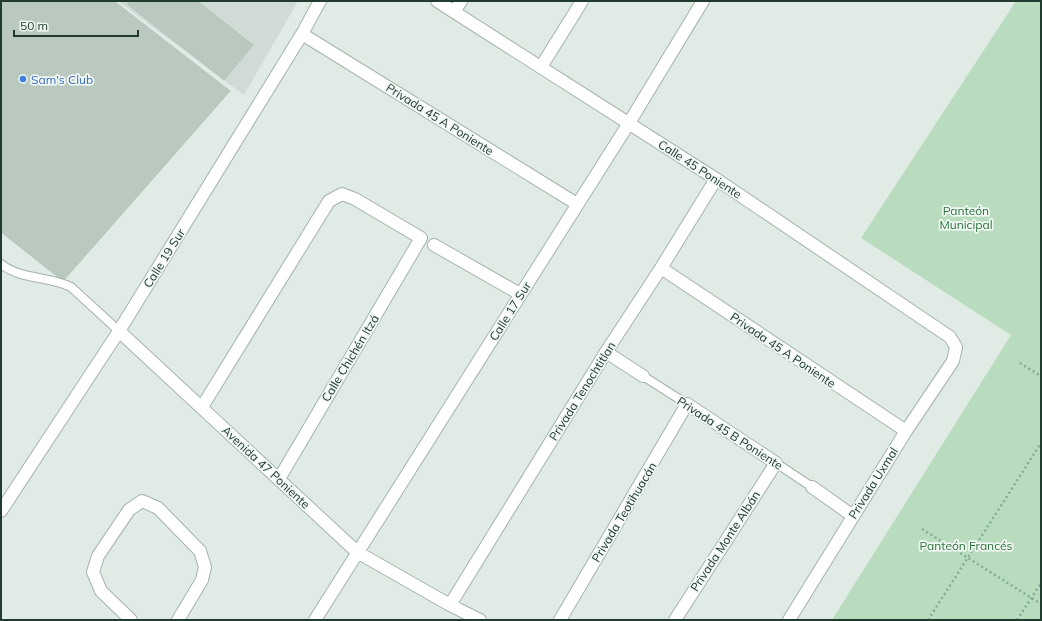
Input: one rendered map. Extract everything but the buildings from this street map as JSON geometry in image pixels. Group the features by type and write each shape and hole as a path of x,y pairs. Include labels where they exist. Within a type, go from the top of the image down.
{"street":[{"name":"Calle 19 Sur","path":"1,512 119,331 302,34 320,1"},
{"name":"Calle 45 Poniente","path":"437,1 716,180 950,337 956,347"},
{"path":"454,12 461,1"},
{"path":"541,67 582,1"},
{"name":"Calle 17 Sur","path":"315,620 629,123 703,1"},
{"name":"Privada 45 A Poniente","path":"302,34 578,204"},
{"name":"Privada Tenochtitlan","path":"450,605 606,352 716,180"},
{"name":"Calle Chichén Itzá","path":"202,407 329,201 342,194 355,199 421,238 279,479"},
{"path":"434,245 520,294"},
{"name":"Privada 45 A Poniente","path":"660,268 906,431"},
{"name":"Avenida 47 Poniente","path":"119,331 357,552 450,605 480,620"},
{"name":"Privada Uxmal","path":"789,620 906,431 953,361 956,347"},
{"name":"Privada 45 B Poniente","path":"606,352 643,376"},
{"name":"Privada 45 B Poniente","path":"688,404 776,463"},
{"name":"Privada Teotihuacán","path":"560,620 688,404"},
{"name":"Privada Monte Albán","path":"674,620 776,463"},
{"name":"Privada 45 B Poniente","path":"812,486 853,516"},
{"path":"131,620 101,591 93,572 98,556 129,510 142,501 158,508 200,551 205,567 202,580 178,620"}],"lane":[{"name":"Avenida 47 Poniente","path":"2,266 21,274 62,283 71,287 119,331"},
{"name":"Privada 45 B Poniente","path":"643,376 688,404"},
{"name":"Privada 45 B Poniente","path":"776,463 812,486"}],"path":[{"path":"1020,363 1041,376"},
{"path":"928,620 1041,442"},
{"path":"922,529 1041,604"},
{"path":"1017,620 1041,583"}],"shaded area":[{"path":"118,1 298,1 244,95"}],"green space":[{"path":"1016,1 1041,1 1041,620 832,620 1011,335 861,238"}],"place":[{"name":"Sam's Club","path":"23,79"}],"park label":[{"name":"Panteón Municipal","path":"966,217"},
{"name":"Panteón Francés","path":"966,545"}]}
